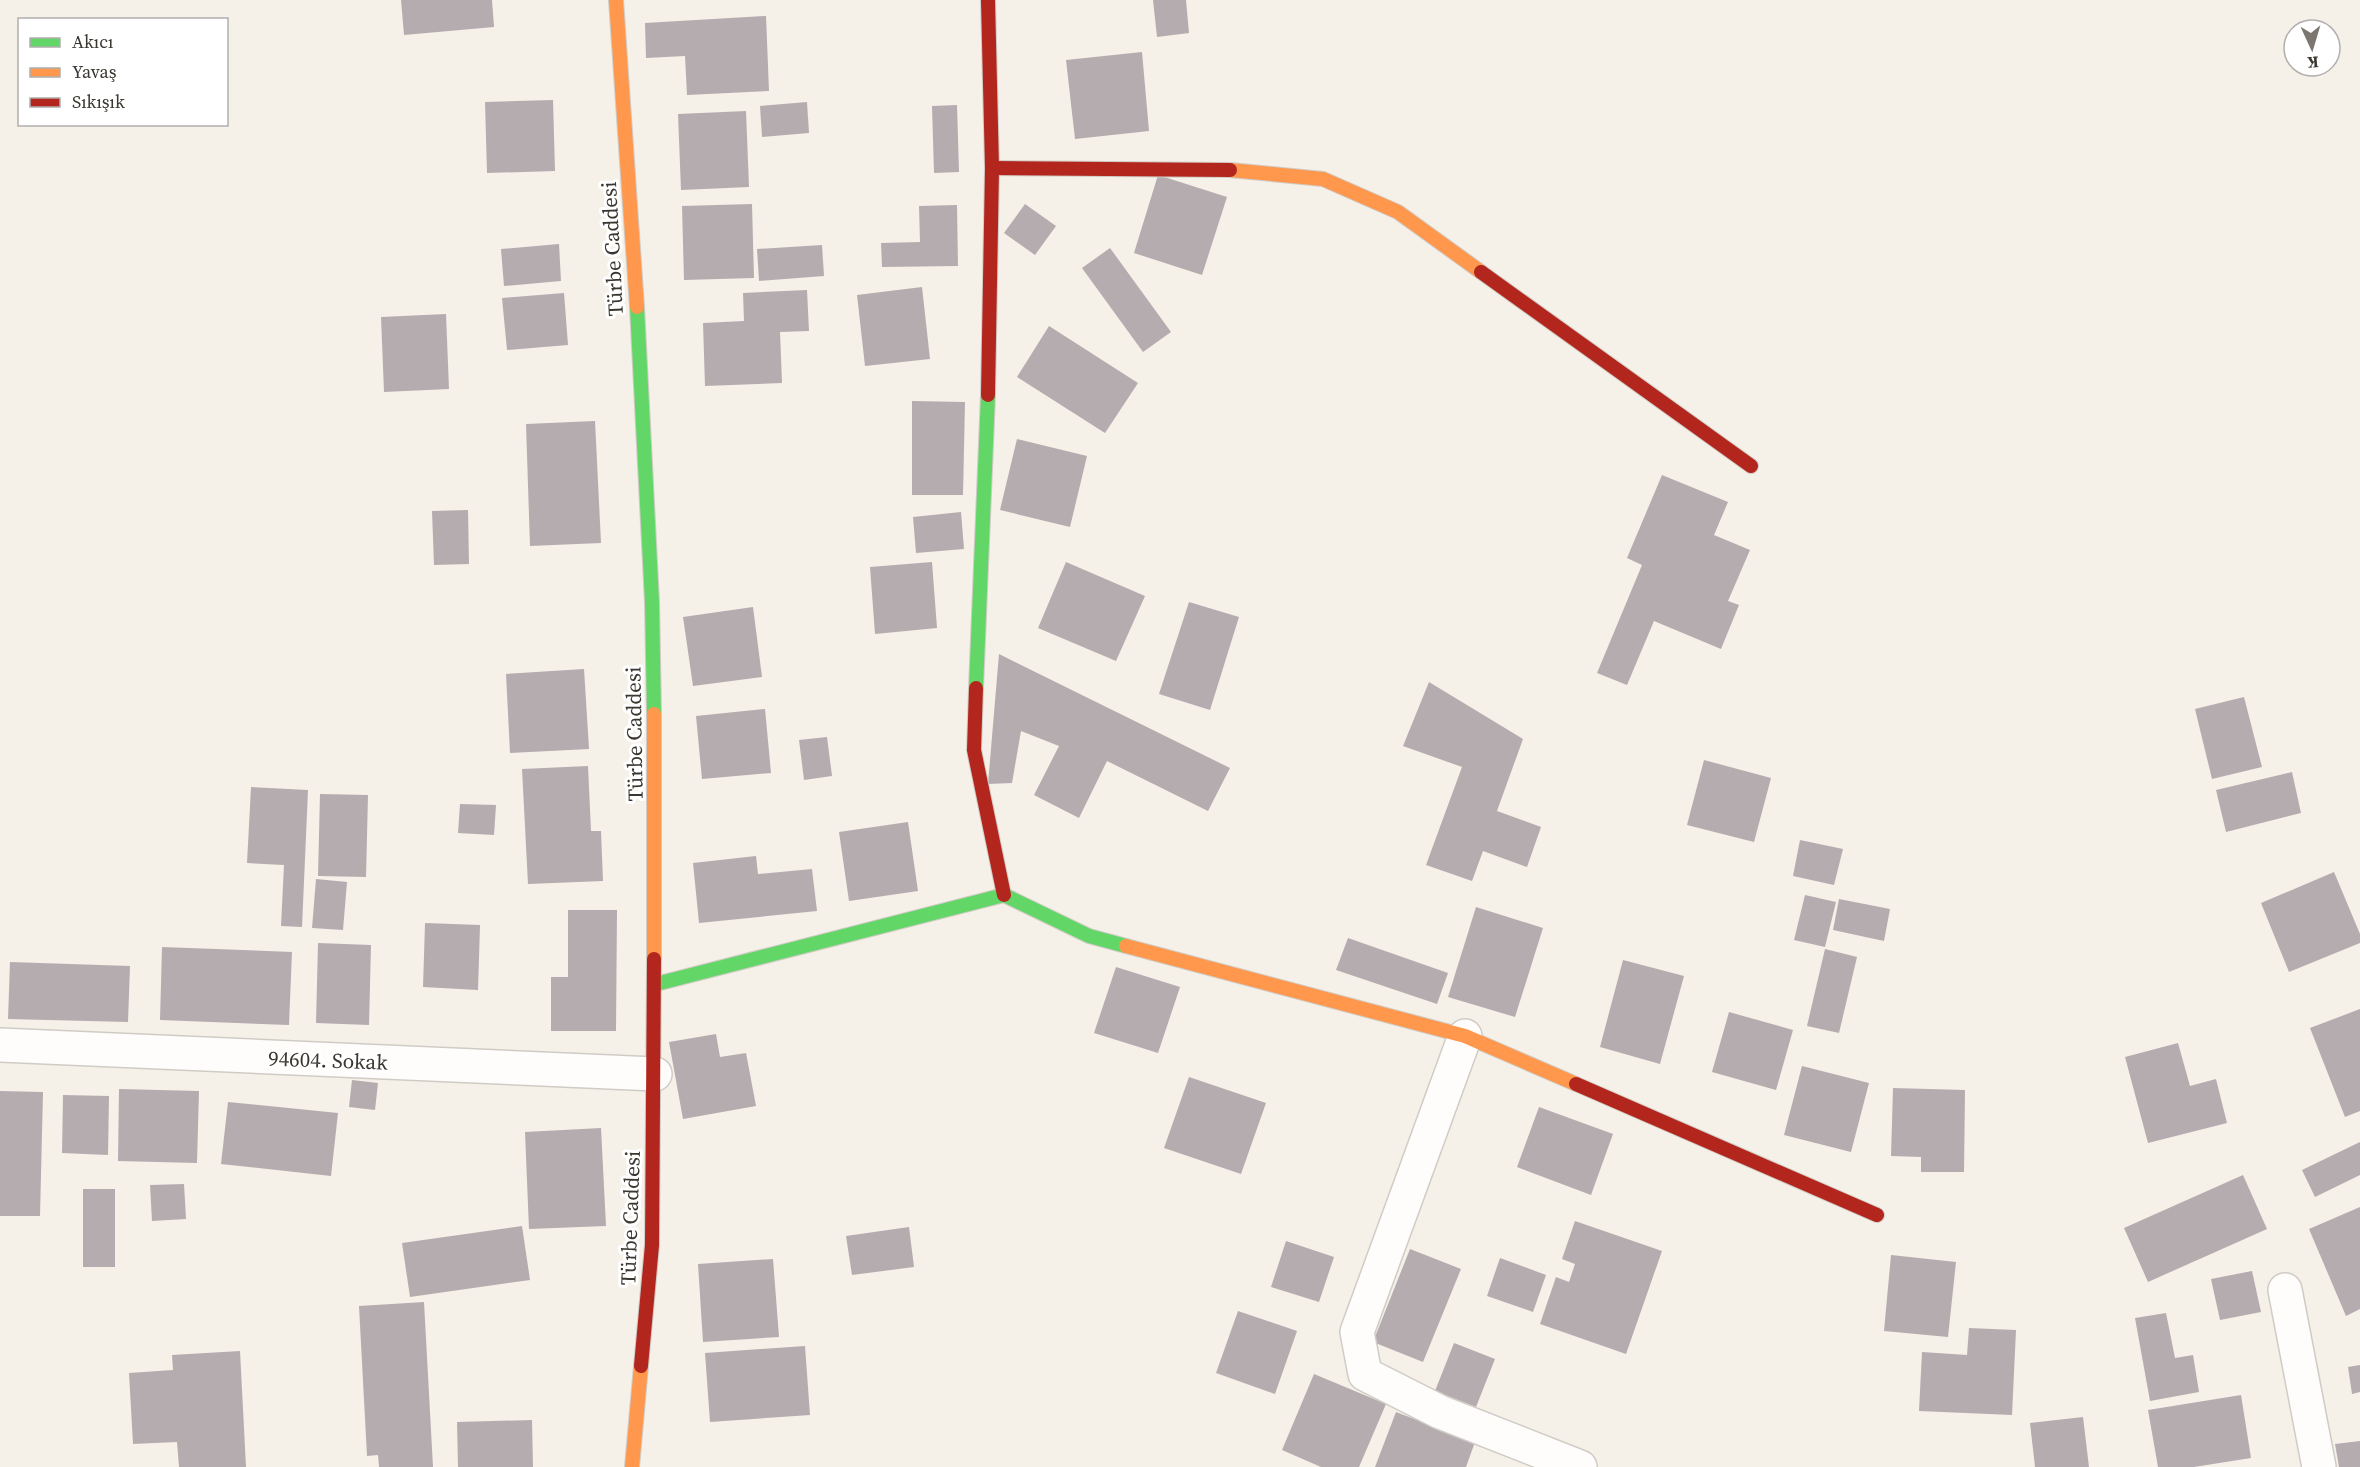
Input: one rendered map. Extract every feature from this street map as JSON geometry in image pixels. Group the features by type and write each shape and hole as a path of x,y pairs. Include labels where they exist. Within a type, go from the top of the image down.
{"street":[{"name":"Türbe Caddesi","path":"616,0 634,239 652,602 656,984 652,1245 632,1467"},
{"path":"988,0 992,168 989,368 974,750 1004,895"},
{"path":"992,168 1235,170 1323,179 1398,212 1750,466"},
{"path":"656,984 1004,895 1089,936 1465,1036 1877,1215"},
{"path":"1465,1036 1357,1332 1365,1374 1440,1412 1580,1467"},
{"name":"94604. Sokak","path":"0,1045 655,1074"},
{"path":"2285,1290 2309,1466"}],"building":[{"path":"401,0 492,0 494,27 404,35"},
{"path":"1153,0 1186,0 1189,33 1157,37"},
{"path":"766,16 769,91 687,95 685,56 646,58 645,23"},
{"path":"1142,52 1149,131 1075,139 1066,60"},
{"path":"553,100 555,171 487,173 485,102"},
{"path":"807,102 809,133 762,137 760,106"},
{"path":"957,105 959,172 934,173 932,106"},
{"path":"746,111 749,187 681,190 678,114"},
{"path":"1158,175 1227,197 1202,275 1134,253"},
{"path":"752,204 754,278 684,280 682,206"},
{"path":"1025,204 1056,226 1035,255 1004,233"},
{"path":"957,205 958,266 882,267 881,243 920,242 919,206"},
{"path":"559,244 561,281 504,286 501,249"},
{"path":"822,245 824,276 759,281 757,249"},
{"path":"1110,248 1171,332 1143,352 1082,268"},
{"path":"922,287 930,359 865,366 857,295"},
{"path":"807,290 809,331 780,332 782,383 705,386 703,323 744,321 743,293"},
{"path":"564,293 568,345 507,350 502,298"},
{"path":"446,314 449,389 384,392 381,317"},
{"path":"1049,326 1138,383 1105,433 1017,377"},
{"path":"912,401 965,402 963,495 912,495"},
{"path":"595,421 601,543 530,546 526,424"},
{"path":"1017,439 1087,456 1070,527 1000,510"},
{"path":"1662,475 1728,502 1714,535 1750,550 1728,601 1739,605 1721,649 1654,621 1627,685 1597,673 1642,565 1627,558"},
{"path":"468,510 469,564 434,565 432,511"},
{"path":"961,512 964,549 916,553 913,517"},
{"path":"932,562 937,628 875,634 870,567"},
{"path":"1066,562 1145,596 1116,661 1038,628"},
{"path":"1189,602 1239,617 1210,710 1159,694"},
{"path":"753,607 762,677 693,686 683,617"},
{"path":"999,654 1230,768 1208,811 1107,761 1079,818 1034,795 1059,746 1021,731 1012,783 988,784"},
{"path":"584,669 589,749 510,753 506,674"},
{"path":"1429,682 1523,739 1497,811 1541,827 1527,867 1483,851 1472,881 1426,865 1462,767 1403,746"},
{"path":"2244,697 2262,767 2212,779 2195,709"},
{"path":"765,709 771,773 702,779 696,716"},
{"path":"827,737 832,776 804,780 799,740"},
{"path":"1704,760 1771,778 1754,842 1687,825"},
{"path":"588,766 591,831 601,831 603,881 528,884 522,769"},
{"path":"2292,772 2301,813 2226,832 2216,790"},
{"path":"251,787 308,790 302,927 281,926 284,865 247,863"},
{"path":"320,794 368,795 366,877 318,876"},
{"path":"460,804 496,805 494,835 458,833"},
{"path":"908,822 918,891 849,901 839,832"},
{"path":"1800,840 1843,849 1834,885 1793,876"},
{"path":"756,856 758,874 812,869 817,911 699,923 693,863"},
{"path":"2334,872 2360,934 2360,943 2289,972 2261,903"},
{"path":"316,879 347,882 343,930 312,928"},
{"path":"1805,895 1836,902 1825,947 1794,940"},
{"path":"1839,899 1890,909 1884,941 1833,930"},
{"path":"1476,907 1543,928 1515,1017 1448,997"},
{"path":"568,910 617,910 616,1031 551,1031 551,977 568,977"},
{"path":"425,923 480,925 478,990 423,987"},
{"path":"1348,938 1448,973 1437,1004 1336,970"},
{"path":"318,943 371,945 369,1025 316,1023"},
{"path":"162,947 292,952 289,1025 160,1020"},
{"path":"1825,949 1857,957 1839,1033 1807,1026"},
{"path":"1623,960 1684,976 1660,1064 1600,1047"},
{"path":"10,962 130,966 128,1022 8,1019"},
{"path":"1116,967 1180,987 1158,1053 1094,1033"},
{"path":"2360,1009 2360,1111 2345,1117 2310,1028"},
{"path":"1729,1012 1793,1030 1776,1090 1712,1072"},
{"path":"716,1034 720,1057 746,1053 756,1106 683,1119 669,1042"},
{"path":"2178,1043 2190,1086 2216,1079 2227,1123 2148,1143 2125,1057"},
{"path":"1802,1066 1869,1083 1851,1152 1784,1135"},
{"path":"1189,1077 1266,1103 1241,1174 1164,1148"},
{"path":"352,1080 378,1083 375,1110 349,1107"},
{"path":"1893,1088 1965,1090 1964,1172 1921,1172 1921,1157 1891,1156"},
{"path":"119,1089 199,1091 197,1163 118,1161"},
{"path":"0,1091 43,1092 40,1216 0,1216"},
{"path":"63,1095 109,1096 108,1155 62,1153"},
{"path":"228,1102 338,1113 331,1176 221,1164"},
{"path":"1539,1107 1613,1134 1591,1195 1517,1167"},
{"path":"601,1128 606,1226 529,1229 525,1132"},
{"path":"2360,1142 2360,1175 2315,1197 2302,1170"},
{"path":"2243,1175 2267,1229 2148,1282 2124,1228"},
{"path":"184,1184 186,1219 152,1221 150,1185"},
{"path":"83,1189 115,1189 115,1267 83,1267"},
{"path":"2360,1207 2360,1309 2346,1316 2309,1229"},
{"path":"1575,1221 1662,1251 1626,1354 1540,1324 1556,1277 1569,1282 1575,1264 1562,1259"},
{"path":"522,1226 530,1280 410,1297 402,1243"},
{"path":"909,1227 914,1267 852,1275 846,1236"},
{"path":"1286,1241 1334,1257 1319,1302 1271,1287"},
{"path":"1410,1249 1461,1269 1423,1362 1373,1342"},
{"path":"1891,1255 1956,1262 1948,1337 1884,1331"},
{"path":"1500,1258 1546,1275 1533,1312 1487,1296"},
{"path":"773,1259 779,1337 703,1342 698,1264"},
{"path":"2252,1271 2261,1312 2220,1320 2211,1279"},
{"path":"424,1302 433,1467 379,1467 378,1455 367,1456 359,1306"},
{"path":"1238,1311 1297,1331 1275,1394 1216,1373"},
{"path":"2166,1313 2175,1358 2193,1355 2199,1392 2150,1401 2135,1318"},
{"path":"1969,1328 2016,1330 2012,1415 1919,1411 1922,1352 1967,1355"},
{"path":"1454,1343 1495,1359 1476,1407 1435,1391"},
{"path":"805,1346 810,1415 710,1422 705,1353"},
{"path":"240,1351 246,1467 179,1467 177,1442 133,1444 129,1373 173,1370 172,1355"},
{"path":"2360,1365 2360,1392 2352,1394 2348,1367"},
{"path":"1314,1374 1386,1404 1359,1467 1321,1467 1282,1450"},
{"path":"2241,1395 2251,1458 2194,1467 2158,1467 2148,1410"},
{"path":"1396,1412 1475,1442 1466,1467 1375,1467"},
{"path":"2083,1417 2089,1467 2035,1467 2030,1423"},
{"path":"532,1420 533,1467 458,1467 457,1422"},
{"path":"2360,1441 2360,1467 2339,1467 2335,1444"}],"traffic: fast":[{"path":"637,307 652,602 654,714"},
{"path":"976,688 988,395"},
{"path":"656,984 1004,895 1089,936 1126,946"}],"traffic: slow":[{"path":"616,0 637,307"},
{"path":"1230,170 1323,179 1398,212 1481,272"},
{"path":"654,714 654,959"},
{"path":"1126,946 1465,1036 1576,1084"},
{"path":"632,1467 641,1366"}],"traffic: jam":[{"path":"988,0 992,168 988,395"},
{"path":"992,168 1230,170"},
{"path":"1481,272 1751,466"},
{"path":"976,688 974,750 1004,895"},
{"path":"641,1366 652,1245 654,959"},
{"path":"1576,1084 1877,1215"}]}
